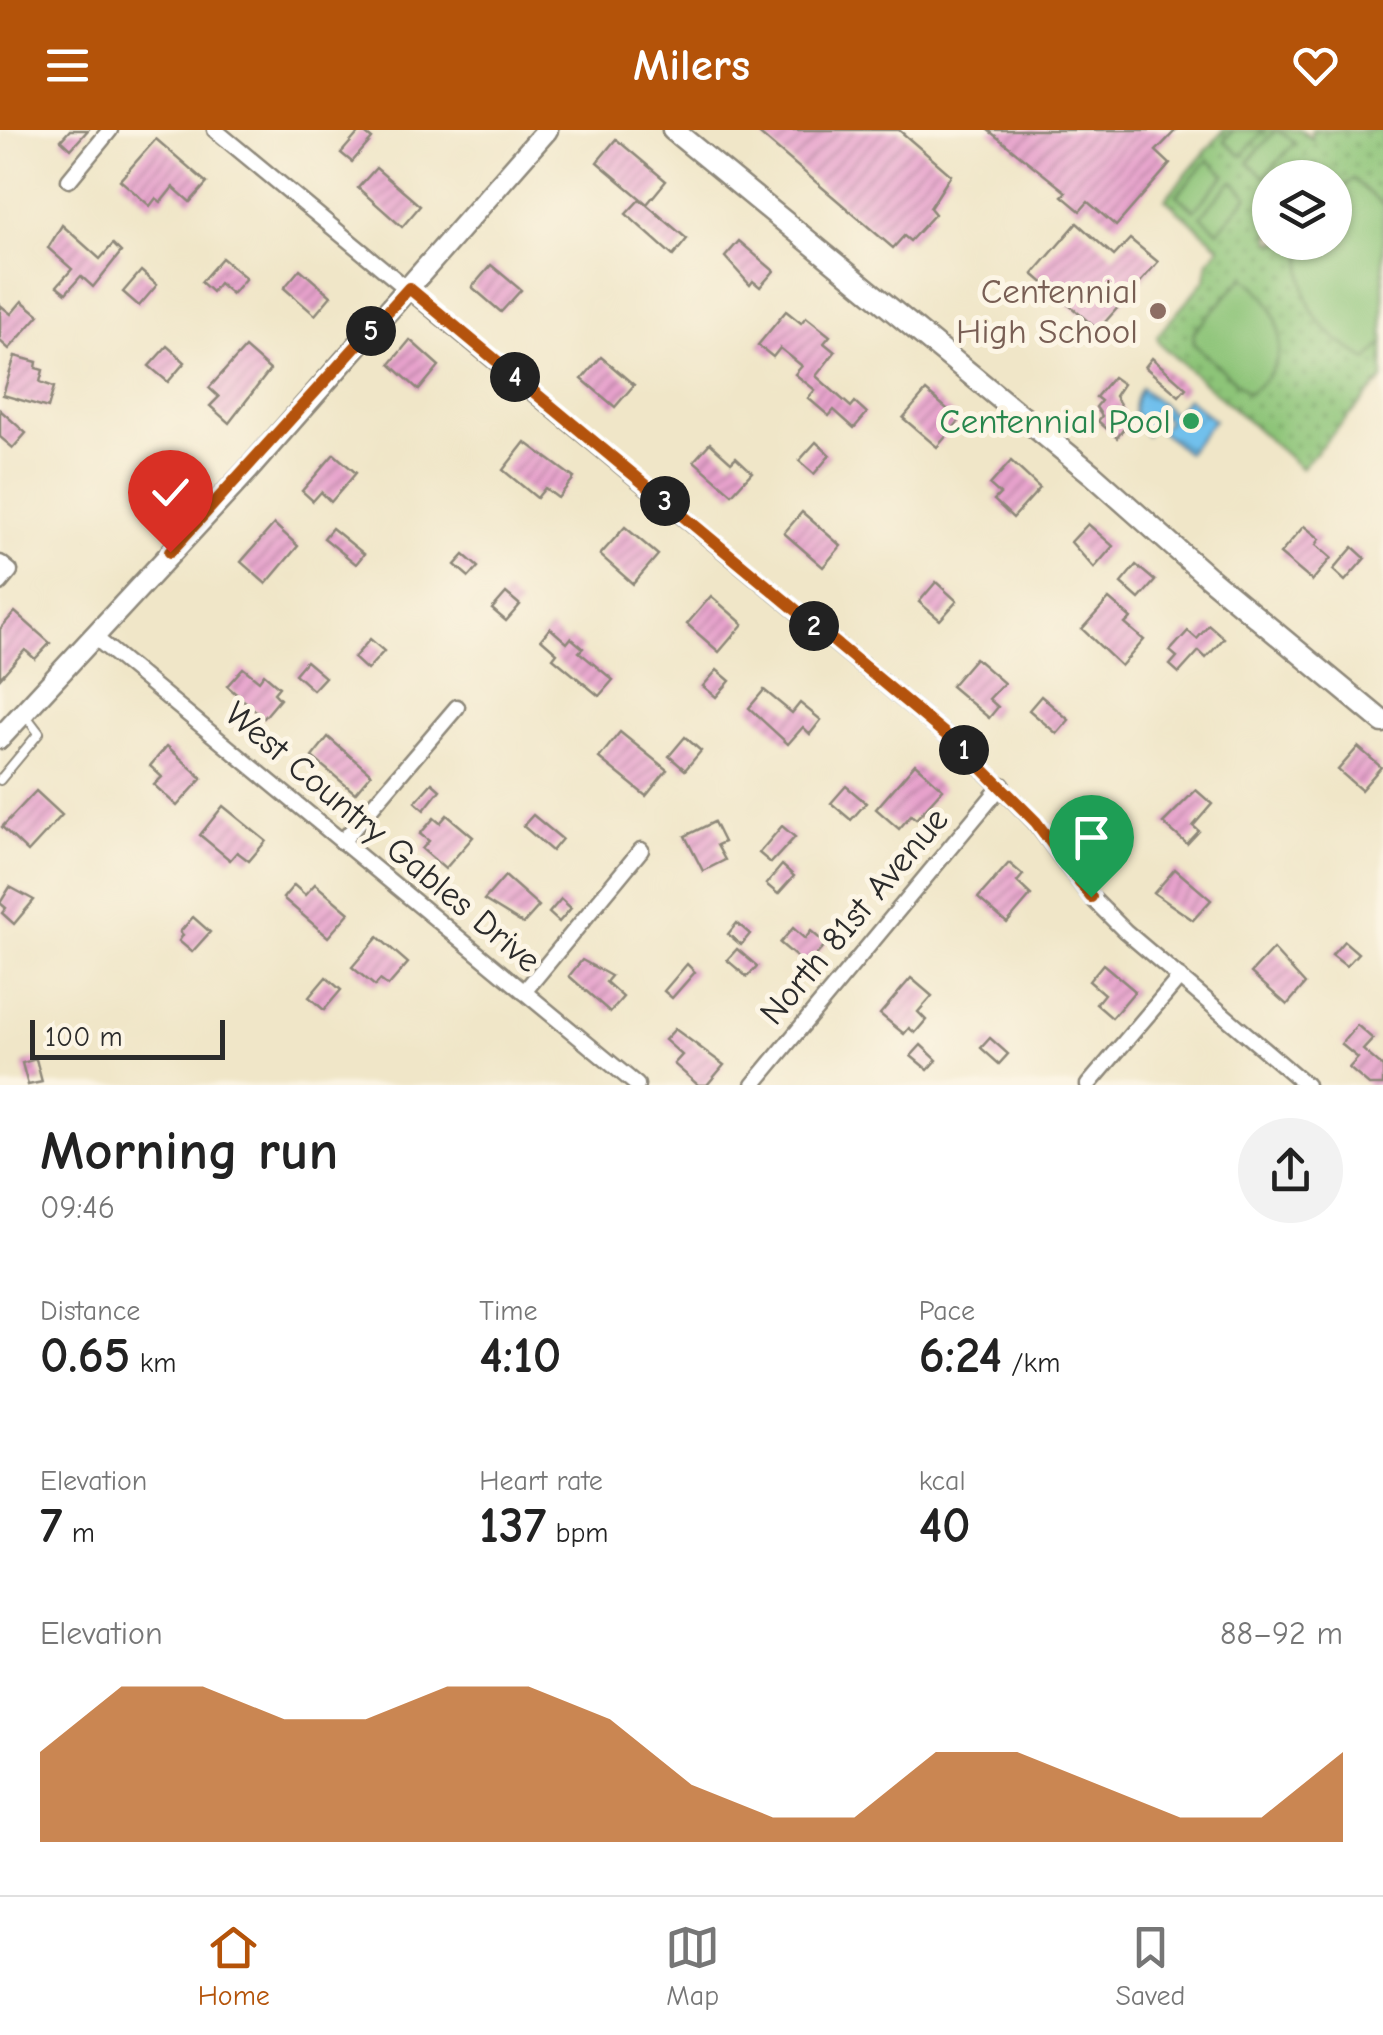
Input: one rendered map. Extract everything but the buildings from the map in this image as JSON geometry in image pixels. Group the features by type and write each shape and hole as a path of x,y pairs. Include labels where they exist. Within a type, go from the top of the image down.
{"street":[{"path":"69,180 110,130"},
{"path":"215,130 1002,785 1091,897 1306,1085"},
{"path":"0,738 249,468 547,130"},
{"path":"673,130 1092,474 1208,578 1383,722"},
{"name":"West Country Gables Drive","path":"92,635 637,1085"},
{"path":"342,842 457,707"},
{"name":"North 81st Avenue","path":"753,1085 1002,785"},
{"path":"524,992 641,850"},
{"path":"1088,1085 1180,976"}],"lane":[{"path":"0,780 39,733 22,712"}],"green space":[{"path":"1224,130 1301,130 1312,139 1311,130 1383,130 1383,379 1301,468 1160,344 1157,336 1205,280 1208,261 1220,247 1165,199"},
{"path":"1234,130 1264,130 1241,156 1224,141"},
{"path":"1276,130 1295,142 1279,160 1252,160 1252,166 1248,162"},
{"path":"1208,160 1225,175 1194,210 1177,195"},
{"path":"1352,180 1383,205 1383,343 1368,360 1323,326 1307,299 1304,283 1303,260 1352,260"},
{"path":"1232,181 1248,196 1218,231 1201,216"},
{"path":"1244,277 1269,303 1279,335 1273,367 1248,393 1194,344 1193,333"}],"water":[{"name":"Centennial Pool","path":"1141,388 1174,414 1187,398 1214,420 1187,453 1160,431 1168,421 1162,416 1146,435 1141,430 1134,413"}],"place":[{"name":"Centennial High School","path":"1158,311"},
{"name":"Centennial Pool","path":"1191,421"}],"route":[{"path":"170,552 409,288 962,748 1036,822 1091,897"}]}
